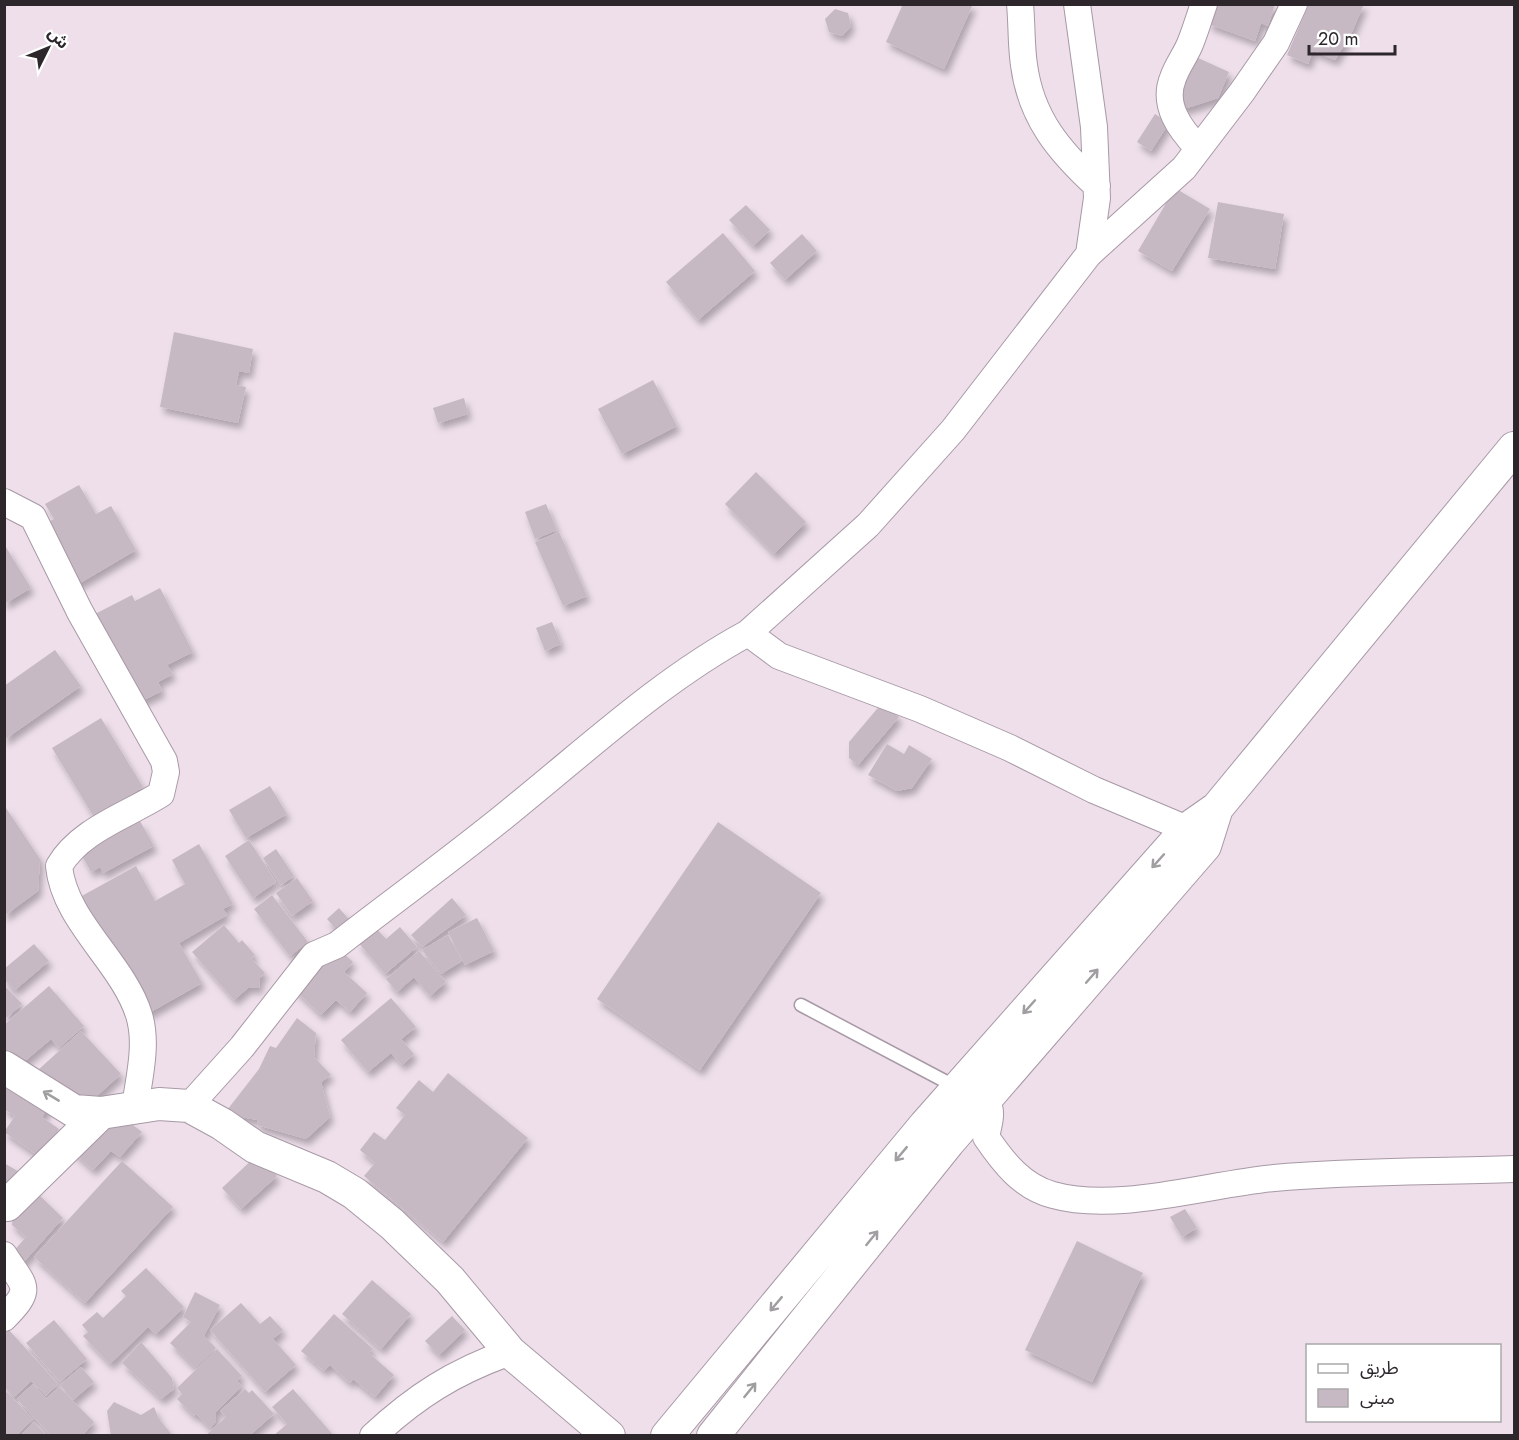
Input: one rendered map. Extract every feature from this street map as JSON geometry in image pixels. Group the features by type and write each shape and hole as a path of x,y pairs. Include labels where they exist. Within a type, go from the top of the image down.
{"street":[{"path":"1020,4 1024,65 1036,114 1068,159 1097,186"},
{"path":"1077,4 1094,127 1097,186 1089,254"},
{"path":"1198,148 1181,129 1172,110 1169,95 1172,78 1190,44 1204,4"},
{"path":"189,1106 242,1047 314,955 338,945 487,830 643,702 699,662 748,633 868,525 953,430 1089,254 1184,168 1276,43 1294,4"},
{"path":"713,1436 969,1089 1196,838 1217,808 1515,448"},
{"path":"4,502 33,517 80,612 164,761 166,772 161,794 84,838 68,851 59,866 64,891 139,1015 141,1063 135,1107"},
{"path":"748,633 779,656 920,709 1010,748 1196,838"},
{"path":"4,1067 74,1111 102,1113 159,1104 189,1106 222,1124 255,1147 327,1177 354,1193 392,1224 450,1280 510,1352 609,1436"},
{"path":"969,1089 990,1110 986,1137 1006,1167 1031,1185 1052,1195 1083,1200 1124,1200 1272,1178 1362,1172 1515,1169"},
{"path":"5,1206 102,1113"},
{"path":"936,1134 962,1144 986,1137"},
{"path":"667,1436 936,1134"},
{"path":"4,1255 19,1273 24,1288 19,1303 4,1318"},
{"path":"373,1436 424,1392 451,1376 510,1352"}],"lane":[{"path":"801,1005 969,1089"}],"building":[{"path":"903,4 973,4 944,69 886,42"},
{"path":"1215,4 1275,4 1268,26 1261,23 1255,41 1208,24"},
{"path":"1309,4 1364,4 1352,32 1335,60 1313,51 1308,64 1287,55"},
{"path":"835,9 848,13 851,26 842,36 829,32 825,19"},
{"path":"1196,57 1229,72 1218,98 1184,109 1175,105"},
{"path":"1155,114 1169,123 1151,151 1137,142"},
{"path":"1175,188 1210,209 1172,271 1138,251"},
{"path":"1218,202 1284,214 1275,269 1208,258"},
{"path":"746,205 770,230 753,246 729,220"},
{"path":"723,233 755,271 698,320 666,282"},
{"path":"802,234 817,251 785,280 770,263"},
{"path":"174,332 253,349 249,373 239,371 236,385 246,387 238,423 160,407"},
{"path":"653,380 677,426 622,454 598,409"},
{"path":"464,398 468,414 438,423 433,408"},
{"path":"756,472 806,522 774,554 725,504"},
{"path":"79,485 96,514 111,506 136,550 75,586 40,526 54,519 45,504"},
{"path":"546,504 557,530 535,539 525,512"},
{"path":"559,532 587,596 563,606 535,542"},
{"path":"4,544 31,588 4,604"},
{"path":"160,588 193,652 167,665 173,674 158,682 162,691 140,702 95,614 132,595 135,601"},
{"path":"552,622 561,644 545,651 536,628"},
{"path":"55,650 81,686 4,740 4,686"},
{"path":"882,703 899,717 858,765 849,758 849,742"},
{"path":"101,718 143,787 94,817 52,748"},
{"path":"887,744 904,754 909,745 932,759 912,788 897,791 868,775"},
{"path":"270,786 287,814 246,838 229,810"},
{"path":"4,805 40,859 38,891 4,916"},
{"path":"140,821 154,846 103,873 100,867 91,872 79,850 129,823 131,826"},
{"path":"718,822 821,893 700,1070 597,999"},
{"path":"249,840 276,882 253,898 225,856"},
{"path":"199,844 233,904 223,909 227,915 179,943 202,983 147,1014 80,897 136,866 155,901 185,884 172,860"},
{"path":"276,849 294,876 281,885 263,858"},
{"path":"297,878 313,901 292,916 276,893"},
{"path":"272,895 308,942 290,956 254,909"},
{"path":"452,898 466,915 422,947 411,935"},
{"path":"339,908 355,926 343,937 327,919"},
{"path":"477,918 494,951 465,965 448,932"},
{"path":"224,925 239,943 242,940 255,955 251,958 265,973 260,978 259,988 249,987 234,1000 192,952"},
{"path":"375,927 386,939 400,927 417,947 385,974 358,942"},
{"path":"448,935 462,961 441,974 422,950"},
{"path":"34,944 49,961 15,990 4,979 4,969"},
{"path":"341,951 353,962 344,972 367,993 350,1012 336,1000 321,1015 293,988 324,954 332,962"},
{"path":"419,951 446,982 430,996 414,977 397,992 386,979"},
{"path":"4,985 22,1004 4,1020"},
{"path":"49,986 84,1026 59,1048 51,1039 18,1067 4,1052 4,1025"},
{"path":"391,998 416,1027 401,1039 414,1054 402,1065 391,1053 368,1072 341,1040"},
{"path":"297,1018 316,1033 314,1057 331,1075 321,1082 330,1117 306,1139 257,1125 258,1120 224,1114 259,1069 270,1046 276,1048"},
{"path":"81,1031 121,1074 88,1104 38,1070"},
{"path":"4,1071 51,1103 42,1117 59,1129 40,1157 4,1132 15,1116 4,1109"},
{"path":"448,1073 528,1138 443,1242 364,1176 375,1163 360,1150 374,1132 385,1140 405,1115 396,1108 419,1080 433,1092"},
{"path":"116,1112 142,1132 120,1157 111,1151 93,1170 71,1150"},
{"path":"257,1155 277,1176 241,1209 222,1188"},
{"path":"122,1161 173,1207 85,1303 34,1257"},
{"path":"4,1163 21,1173 4,1193"},
{"path":"33,1189 63,1218 22,1264 11,1254 26,1237 12,1225 13,1212"},
{"path":"1185,1209 1197,1228 1182,1237 1170,1217"},
{"path":"1077,1241 1143,1273 1092,1382 1025,1350"},
{"path":"146,1268 184,1307 156,1334 148,1327 110,1364 83,1336 88,1332 82,1325 97,1312 103,1318 126,1296 121,1291"},
{"path":"372,1280 411,1314 381,1349 342,1314"},
{"path":"195,1292 220,1305 204,1336 216,1348 195,1368 170,1343 191,1322 183,1317"},
{"path":"241,1303 260,1324 270,1316 283,1330 273,1339 296,1365 265,1392 210,1330"},
{"path":"334,1314 373,1349 369,1353 394,1375 375,1397 353,1379 350,1383 330,1365 324,1371 301,1351"},
{"path":"452,1316 465,1330 439,1355 425,1341"},
{"path":"54,1320 87,1359 60,1382 26,1343"},
{"path":"9,1330 58,1384 46,1396 31,1381 14,1397 4,1387 4,1334"},
{"path":"141,1342 172,1378 174,1389 161,1399 122,1363"},
{"path":"217,1349 242,1376 237,1381 242,1386 216,1412 216,1422 210,1428 177,1399 182,1394 177,1388"},
{"path":"81,1367 94,1382 73,1400 60,1385"},
{"path":"33,1384 46,1399 59,1387 94,1422 82,1436 51,1436 17,1399"},
{"path":"245,1389 249,1393 252,1390 274,1414 249,1436 205,1436 226,1417 220,1411"},
{"path":"293,1389 334,1436 273,1436 287,1424 272,1407"},
{"path":"7,1392 33,1419 16,1436 4,1436 4,1394"},
{"path":"114,1402 141,1415 154,1407 159,1419 173,1436 111,1436 107,1411"},
{"path":"34,1422 47,1436 20,1436"}]}
